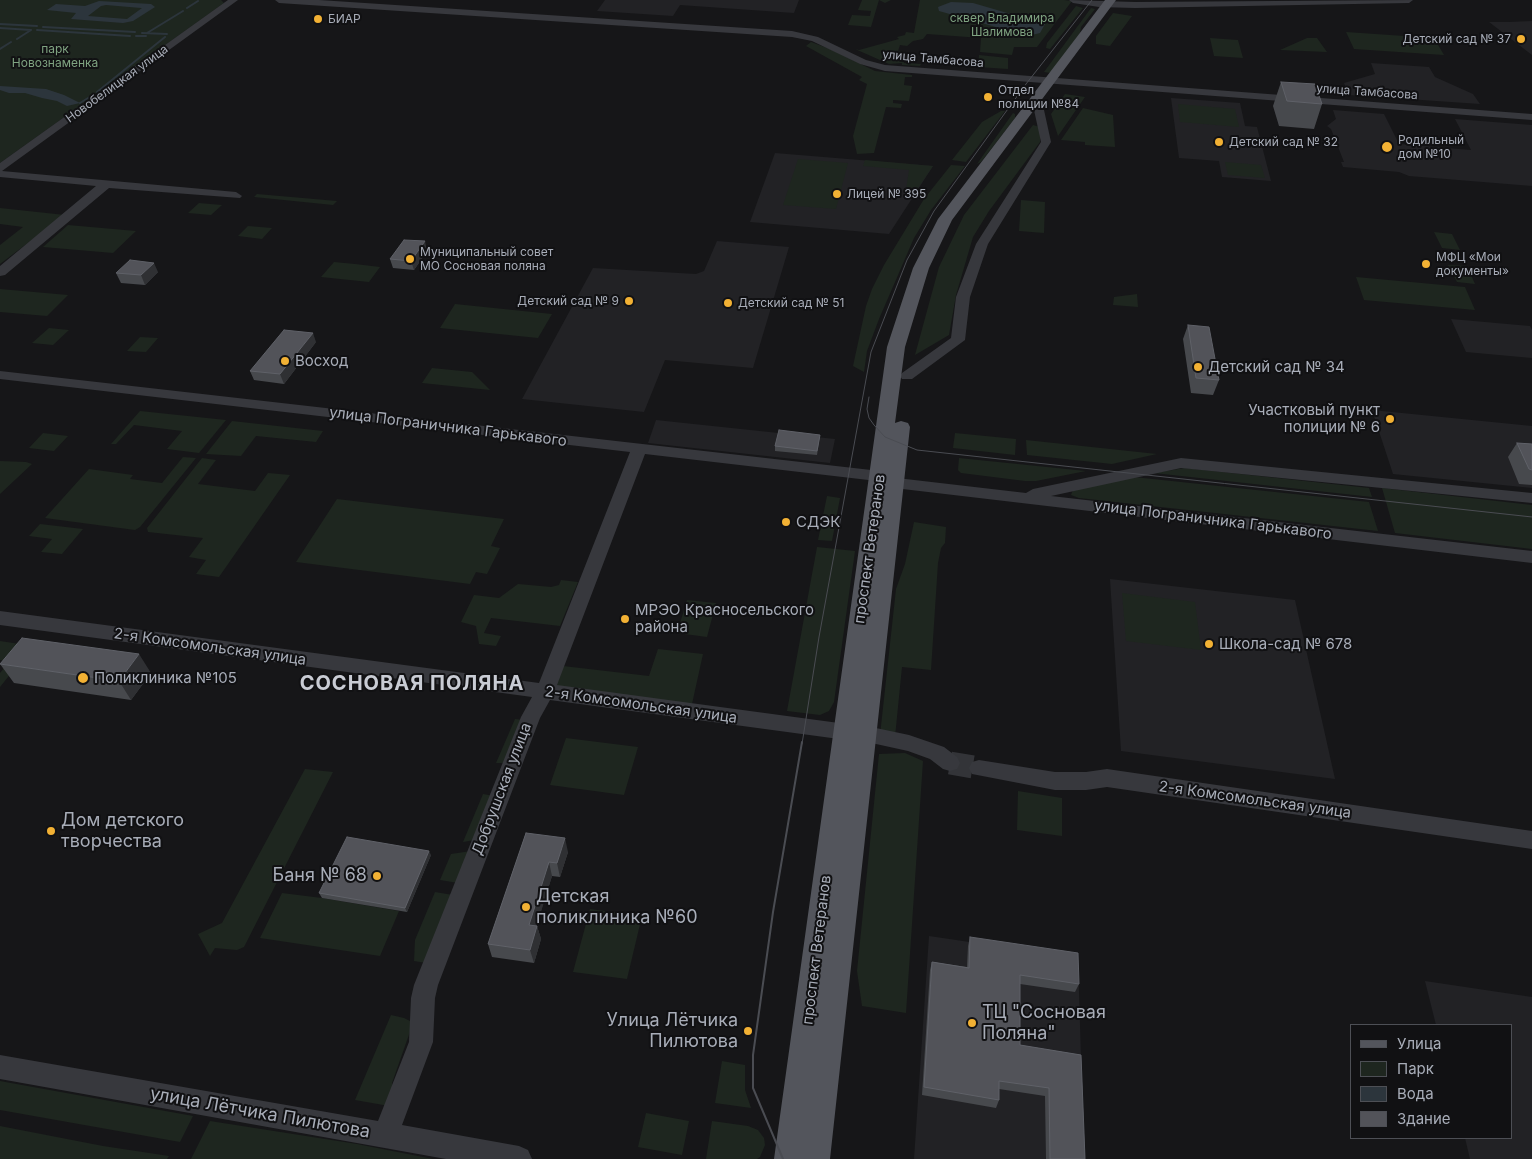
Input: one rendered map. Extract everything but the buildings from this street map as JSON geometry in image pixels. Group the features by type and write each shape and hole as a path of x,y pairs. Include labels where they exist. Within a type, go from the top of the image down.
{"main road":[{"name":"проспект Ветеранов","path":"814,1159 855,734 884,482 896,347 922,268 935,237 952,208 1054,82 1114,2"},
{"name":"проспект Ветеранов","path":"884,482 907,376 912,332 929,277 961,211 1039,110 1054,82"},
{"name":"проспект Ветеранов","path":"790,1159 855,734"}],"street":[{"name":"Новобелицкая улица","path":"0,168 234,0"},
{"name":"улица Тамбасова","path":"279,0 792,34 816,39 877,67 1532,117"},
{"path":"1073,0 1114,2 1409,0"},
{"path":"907,376 958,340 964,297 970,272 982,244 1046,142 1039,110"},
{"path":"0,174 236,196"},
{"path":"0,272 106,184"},
{"name":"улица Пограничника Гарькавого","path":"0,375 638,454"},
{"name":"улица Пограничника Гарькавого","path":"0,384 638,454 1532,557"},
{"name":"Добрушская улица","path":"385,1135 420,1042 423,1027 423,998 426,985 531,717 545,692 638,454"},
{"path":"1017,497 1181,463 1532,498"},
{"name":"2-я Комсомольская улица","path":"0,618 855,734 909,743 937,753 950,763"},
{"name":"2-я Комсомольская улица","path":"979,768 1055,781 1086,781 1107,778 1532,840"},
{"name":"улица Лётчика Пилютова","path":"0,1067 519,1159"}],"shaded area":[{"path":"605,0 799,0 794,13 680,5 673,16 597,11"},
{"name":"Детский сад № 37","path":"1532,21 1532,55 1489,22 1509,22"},
{"path":"1371,63 1429,67 1435,77 1473,94 1480,104 1349,95 1344,83 1375,74"},
{"name":"Детский сад № 32","path":"1171,98 1240,103 1245,126 1257,127 1271,181 1222,177 1219,161 1179,158"},
{"name":"Родильный дом №10","path":"1333,110 1384,114 1399,144 1471,150 1455,119 1532,125 1532,186 1409,176 1399,172 1343,167 1341,162 1344,162 1331,129 1327,126 1336,119"},
{"name":"Лицей № 395","path":"775,153 933,166 889,234 750,222"},
{"path":"717,241 789,247 753,368 665,360 644,412 522,399 593,268 696,274 704,271"},
{"path":"1451,319 1530,326 1532,330 1532,358 1466,352"},
{"path":"1372,410 1532,426 1532,488 1393,474"},
{"path":"656,420 835,439 830,463 648,443"},
{"name":"Школа-сад № 678","path":"1110,579 1295,600 1335,779 1121,751"},
{"path":"929,936 1078,958 1084,1159 914,1159"},
{"path":"1425,981 1532,997 1532,1159 1470,1159 1465,1139 1512,1139 1512,1024 1436,1024"}],"green space":[{"name":"парк Новознаменка","path":"0,0 221,0 224,3 0,163"},
{"path":"862,0 879,0 871,27 848,25 852,15 870,16 871,11 858,10"},
{"path":"879,0 891,0 885,3"},
{"name":"сквер Владимира Шалимова","path":"920,0 1072,1 1037,47 1014,47 1012,55 980,52 981,38 927,34 923,39 913,41 907,46 900,45 898,51 906,52 904,63 921,64 920,66 902,65 902,63 889,64 855,49 859,50 899,39 897,37 905,35 906,32 914,33"},
{"path":"1076,6 1083,8 1050,49 1046,48 1047,43"},
{"path":"1091,8 1095,9 1051,73 1044,72"},
{"path":"1113,13 1132,16 1110,46 1096,44 1096,36"},
{"path":"1346,32 1434,38 1444,55 1354,49"},
{"path":"1210,38 1238,40 1243,58 1214,56"},
{"path":"1307,38 1317,38 1327,52 1280,50"},
{"path":"811,42 875,71 912,75 912,77 905,77 904,85 912,86 909,101 893,100 893,103 902,104 901,108 886,107 874,153 857,154 853,136 867,84 859,80 862,77 806,46"},
{"name":"сквер Владимира Шалимова","path":"979,55 1008,58 1008,69 978,67"},
{"path":"1065,94 1085,97 1058,136 1051,114"},
{"path":"1178,104 1235,109 1239,127 1180,122"},
{"path":"1083,108 1113,115 1115,147 1085,145 1085,142 1061,140"},
{"path":"1001,111 1005,111 966,162 952,160 982,122"},
{"path":"1013,113 1015,118 981,162 977,164"},
{"path":"1033,125 1040,127 1040,142 989,211 973,237 956,295 949,335 915,355 939,267 964,215"},
{"path":"798,159 848,163 836,209 783,205"},
{"path":"865,160 933,166 916,191 906,190 909,170 863,166"},
{"path":"1225,162 1261,165 1265,178 1228,175"},
{"path":"951,165 965,166 931,210 914,238 867,351 864,372 853,366 866,306 872,289 884,265 924,199"},
{"path":"257,194 337,201 333,205 254,197"},
{"path":"1021,200 1045,202 1044,233 1019,231"},
{"path":"199,203 222,205 211,215 188,213"},
{"path":"0,208 65,215 0,264 0,245 23,227 0,224"},
{"path":"68,225 136,231 113,253 43,247"},
{"path":"248,226 272,228 262,239 238,236"},
{"path":"1434,232 1452,234 1460,250 1442,248"},
{"path":"334,262 380,267 369,282 321,277"},
{"path":"1448,265 1467,266 1475,284 1457,282"},
{"path":"1356,277 1465,287 1475,310 1364,300"},
{"path":"0,289 68,295 47,316 0,312"},
{"path":"1137,294 1138,307 1113,305 1114,297"},
{"path":"455,304 552,314 538,338 440,328"},
{"path":"49,328 69,330 53,345 32,343"},
{"path":"140,337 158,338 146,352 127,351"},
{"path":"432,368 472,372 490,390 422,383"},
{"path":"140,411 226,420 199,453 167,449 182,431 134,425 116,444 111,444"},
{"path":"232,421 323,431 316,442 256,436 241,456 206,454"},
{"path":"43,433 68,436 54,451 29,448"},
{"path":"955,433 1016,439 1015,455 953,448"},
{"path":"1026,440 1157,454 1112,464 1027,455"},
{"path":"183,457 196,458 140,527 135,530 45,518 89,469 133,475 130,479 162,483"},
{"path":"202,458 216,460 198,484 255,491 268,473 290,475 219,577 196,574 206,560 189,557 203,538 148,532 147,528"},
{"path":"959,458 1086,471 1036,481 1025,481 961,473 958,470"},
{"path":"0,461 32,464 0,494"},
{"path":"1185,468 1369,488 1372,497 1154,473"},
{"path":"1134,477 1369,502 1378,531 1079,498 1071,495 1073,490"},
{"path":"1382,488 1532,505 1532,549 1395,533"},
{"path":"827,496 840,498 832,541 818,540"},
{"path":"337,499 504,519 491,546 500,548 487,574 476,572 470,584 296,562"},
{"path":"914,522 946,527 945,543 941,548 938,563 931,670 902,667 895,737 880,735 896,589 905,564"},
{"path":"40,524 83,529 62,554 41,552 52,539 29,536"},
{"path":"817,547 855,551 834,702 829,711 820,715 787,711"},
{"path":"561,580 578,582 560,626 491,618 484,633 501,636 496,646 479,644 476,626 461,622 474,595 499,598 518,584 551,587 559,585"},
{"path":"1122,593 1195,602 1201,650 1126,641"},
{"path":"687,600 716,603 707,637 677,633"},
{"path":"0,641 33,646 0,687 0,673 9,662 0,660"},
{"path":"658,649 703,654 692,704 560,688 556,684 563,666 649,676"},
{"path":"515,719 525,720 503,763 496,763"},
{"path":"566,738 638,747 624,795 550,785"},
{"path":"905,753 923,761 906,1013 862,1006 857,971 879,754"},
{"path":"305,769 333,772 244,947 237,950 215,948 210,956 198,934 222,923"},
{"path":"1018,791 1062,798 1062,836 1017,830"},
{"path":"483,794 494,796 475,840 463,842"},
{"path":"471,851 458,883 440,880 451,854"},
{"path":"435,892 453,895 426,963 414,961 415,940"},
{"path":"282,893 399,911 380,956 260,938"},
{"path":"590,909 642,916 627,979 573,972"},
{"path":"391,1015 410,1021 412,1026 392,1083 395,1092 389,1106 355,1100"},
{"path":"722,1061 745,1065 745,1090 751,1108 715,1103"},
{"path":"0,1081 193,1116 180,1142 0,1110"},
{"path":"646,1113 689,1121 682,1155 638,1147"},
{"path":"210,1121 357,1144 433,1159 191,1159"},
{"path":"712,1121 748,1126 758,1130 764,1138 765,1145 760,1157 757,1159 706,1159"},
{"path":"0,1126 103,1146 169,1156 167,1159 0,1159"}],"water":[{"path":"99,1 151,4 155,7 133,21 123,23 71,19 76,13 47,10 56,4 85,6","holes":["101,6 142,8 127,19 88,16"]},
{"path":"951,2 973,3 1045,24 1040,33 1028,36 939,11 938,7"},
{"path":"0,86 46,89 80,103 67,106 57,101 25,93 9,93 0,90"}],"waterway":[{"path":"187,8 198,1"},
{"path":"147,33 183,11"},
{"path":"0,24 37,26"},
{"path":"43,27 135,32"},
{"path":"0,28 31,30 17,39"},
{"path":"37,30 130,36"},
{"path":"142,33 167,34"},
{"path":"136,36 146,36"},
{"path":"97,92 165,37"},
{"path":"0,49 11,42"},
{"path":"80,103 93,95"}],"tunnel":[{"path":"950,763 979,768"}],"tram line":[{"path":"802,744 819,637 871,352 907,260 934,211 1026,84 1092,0"},
{"path":"869,397 867,409 869,418 874,425 885,437 917,450 1532,517"},
{"path":"783,1159 753,1088 753,1055 773,912 802,742"}],"place":[{"name":"БИАР","path":"318,19"},
{"name":"Детский сад № 37","path":"1521,39"},
{"name":"Отдел полиции №84","path":"988,97"},
{"name":"Детский сад № 32","path":"1219,142"},
{"name":"Родильный дом №10","path":"1387,147"},
{"name":"Лицей № 395","path":"837,194"},
{"name":"Муниципальный совет МО Сосновая поляна","path":"410,259"},
{"name":"МФЦ «Мои документы»","path":"1426,264"},
{"name":"Детский сад № 9","path":"629,301"},
{"name":"Детский сад № 51","path":"728,303"},
{"name":"Восход","path":"285,361"},
{"name":"Детский сад № 34","path":"1198,367"},
{"name":"Участковый пункт полиции № 6","path":"1390,419"},
{"name":"СДЭК","path":"786,522"},
{"name":"МРЭО Красносельского района","path":"625,619"},
{"name":"Школа-сад № 678","path":"1209,644"},
{"name":"Поликлиника №105","path":"83,678"},
{"name":"Дом детского творчества","path":"51,831"},
{"name":"Баня № 68","path":"377,876"},
{"name":"Детская поликлиника №60","path":"526,907"},
{"name":"ТЦ \"Сосновая Поляна\"","path":"972,1023"},
{"name":"Улица Лётчика Пилютова","path":"748,1031"}],"district":[{"name":"СОСНОВАЯ ПОЛЯНА","path":"412,684"}]}
